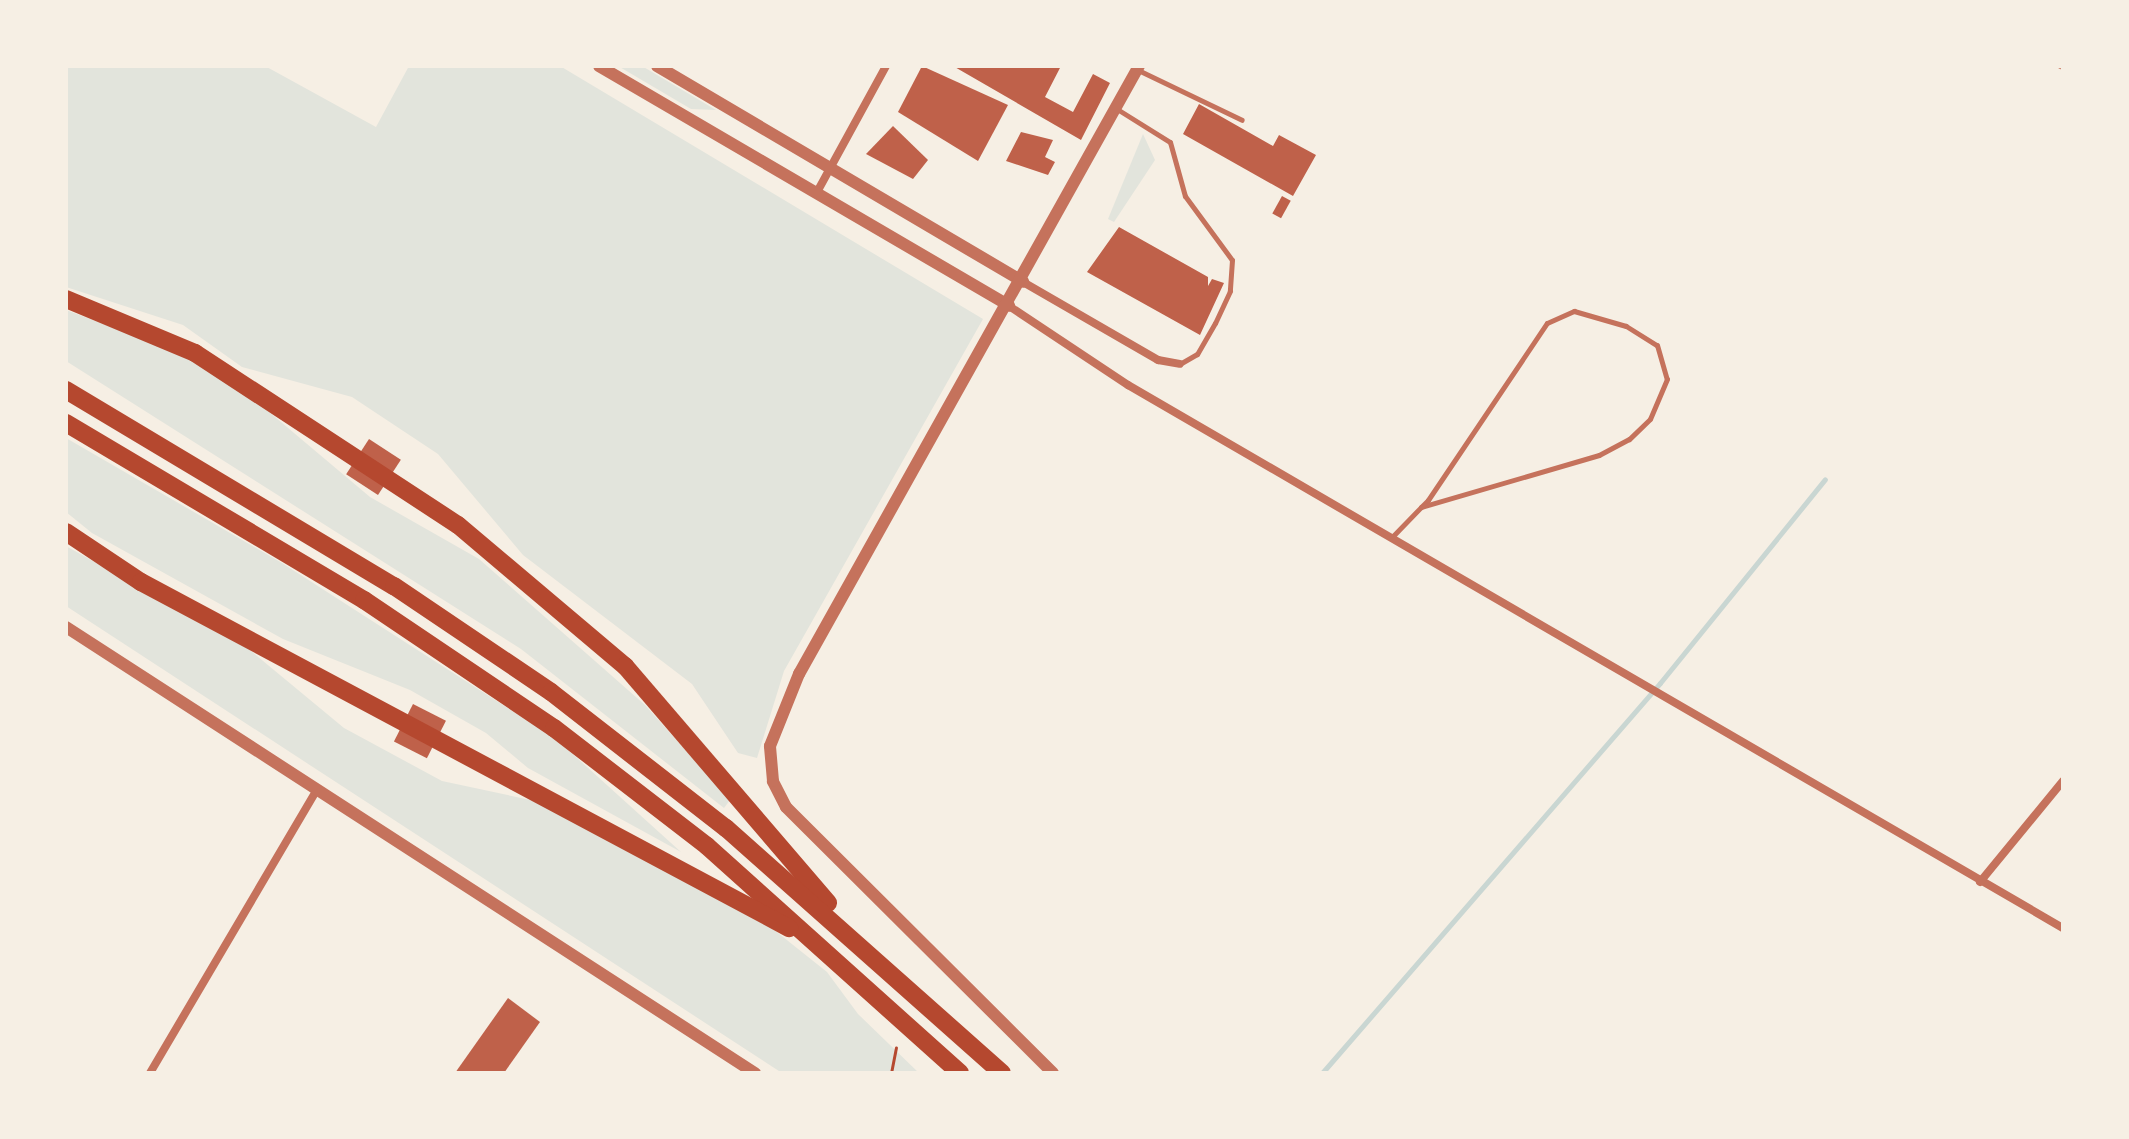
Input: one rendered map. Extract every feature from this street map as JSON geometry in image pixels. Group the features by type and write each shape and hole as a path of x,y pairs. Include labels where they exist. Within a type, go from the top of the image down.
{"highway":[{"path":"66,299 195,353 494,554 625,666 866,947"},
{"path":"66,390 481,643 692,801 866,947 1002,1073"},
{"path":"66,423 502,691 707,846 840,962 960,1073"},
{"path":"66,532 141,582 599,823 840,962"}],"street":[{"path":"599,66 1009,306 1390,538 2063,928"},
{"path":"657,66 1158,360 1180,364"},
{"path":"816,194 886,66"},
{"path":"1053,1073 811,836 786,807 770,764 785,701 1023,282 1138,68"},
{"path":"66,627 755,1073"},
{"path":"1980,882 2063,781"},
{"path":"150,1073 317,790"}],"lane":[{"path":"1138,68 1242,120"},
{"path":"1116,109 1170,142 1185,196 1232,260 1230,291 1215,323 1197,354 1180,364"},
{"path":"1390,538 1421,507 1547,323 1574,311 1657,345 1667,379 1650,419 1629,439 1555,469 1421,507"}],"path":[{"path":"891,1073 896,1047"}],"shaded area":[{"path":"66,66 265,66 376,127 409,66 560,66 983,319 784,671 757,758 738,753 692,684 523,555 438,454 352,397 242,367 183,325 66,287"},
{"path":"618,66 642,66 716,110 691,109"},
{"path":"1143,134 1155,160 1114,222 1108,219"},
{"path":"66,310 181,353 256,401 370,497 479,559 645,705 730,800 724,808 521,649 66,361"},
{"path":"66,438 282,563 556,739 681,852 528,768 486,733 410,690 283,639 92,533 66,512"},
{"path":"66,546 245,646 344,728 442,781 549,804 768,925 827,972 858,1014 919,1073 782,1073 66,606"}],"building":[{"path":"922,66 1008,105 978,161 898,112"},
{"path":"953,66 1061,66 1045,97 1073,112 1093,74 1110,83 1081,140"},
{"path":"1199,104 1273,146 1279,135 1316,155 1293,196 1183,134"},
{"path":"893,126 928,160 913,179 866,154"},
{"path":"1021,132 1053,140 1045,157 1055,162 1048,175 1006,161"},
{"path":"1282,196 1291,201 1281,218 1272,213"},
{"path":"1119,227 1208,277 1208,286 1212,279 1224,283 1200,335 1087,272"},
{"path":"369,439 401,460 378,495 346,474"},
{"path":"413,704 446,721 427,758 394,741"},
{"path":"508,998 540,1022 504,1073 455,1073"}],"waterway":[{"path":"1322,1073 1660,683 1825,479"}]}
